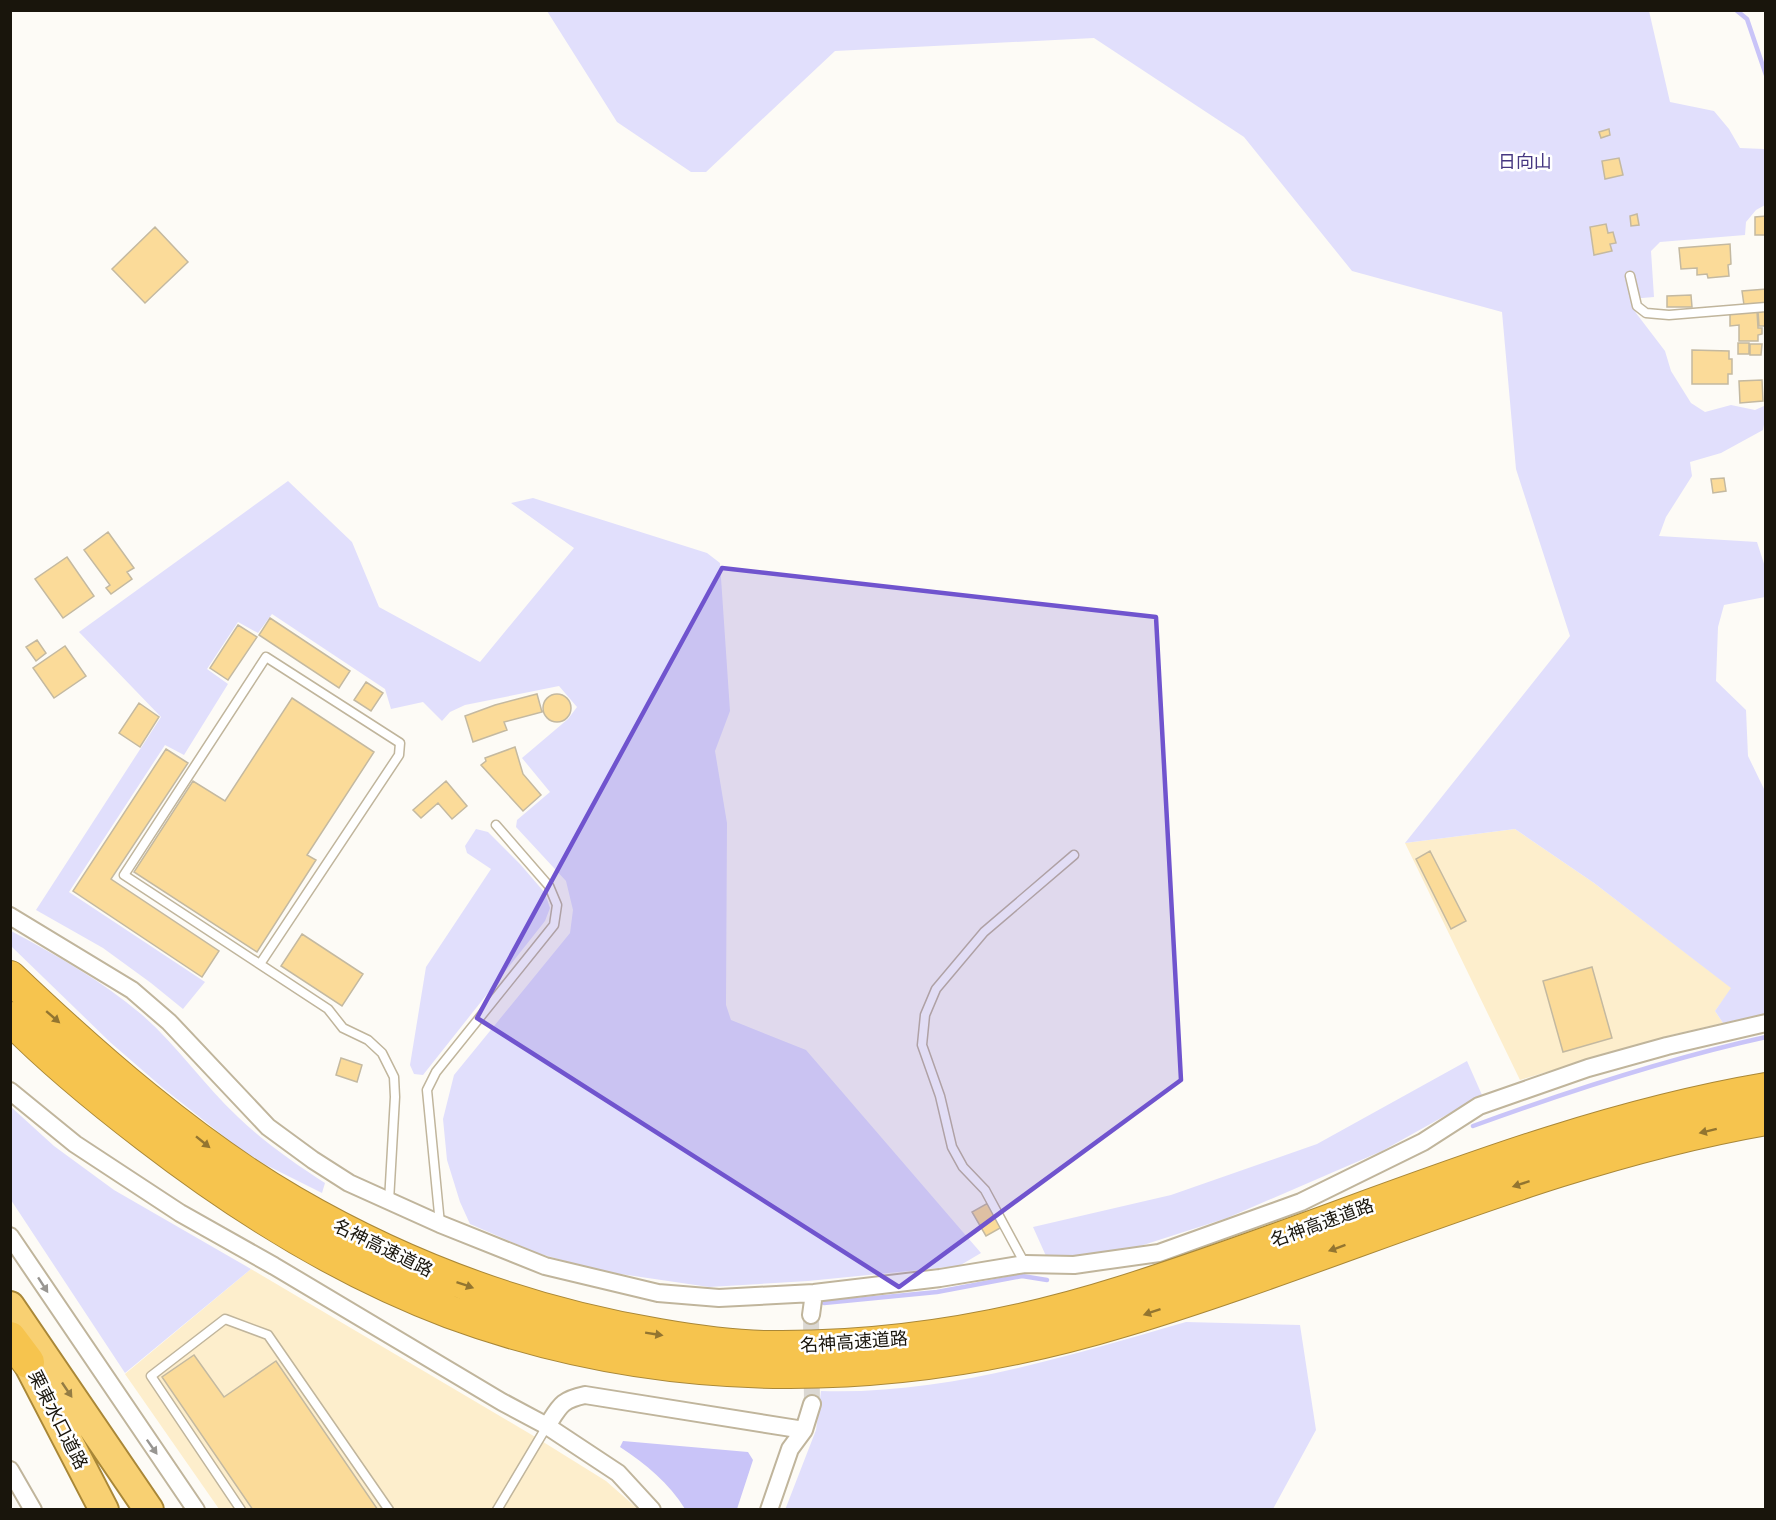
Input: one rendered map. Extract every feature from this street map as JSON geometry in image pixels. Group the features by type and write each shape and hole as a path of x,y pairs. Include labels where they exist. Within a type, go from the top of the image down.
{"highway":[{"name":"名神高速道路","path":"10,977 129,1083 212,1149 290,1201 372,1246 458,1282 541,1310 615,1328 702,1342 780,1347 862,1344 952,1333 1044,1314 1118,1294 1194,1269 1462,1171 1591,1129 1766,1089"},
{"name":"名神高速道路","path":"10,1018 110,1108 194,1173 275,1225 363,1274 449,1311 535,1339 625,1358 699,1368 782,1373 865,1371 957,1360 1051,1342 1127,1320 1471,1201 1600,1159 1734,1124 1766,1119"},
{"path":"10,1306 149,1509"},
{"name":"栗東水口道路","path":"10,1331 104,1509"}],"street":[{"path":"10,916 132,990 169,1022 268,1127 349,1183 440,1224 545,1266 658,1293 719,1298 814,1293 928,1280 1025,1264 1074,1265 1159,1253 1301,1202 1423,1142 1479,1106 1622,1059 1766,1023"},
{"path":"10,1091 75,1144 180,1213 283,1271 502,1402 547,1426 618,1473 652,1509"},
{"path":"10,1236 196,1509"},
{"path":"811,1315 814,1293"},
{"path":"547,1426 568,1399 585,1395 804,1430"},
{"path":"769,1509 790,1449 804,1430 812,1404"},
{"path":"10,1470 33,1509"}],"lane":[{"path":"1630,276 1637,306 1646,313 1669,315 1766,307"},
{"path":"260,964 399,755 400,743 266,657 124,875 328,1009 343,1028 368,1040 382,1053 394,1077 395,1097 389,1201"},
{"path":"440,1224 428,1120 427,1090 436,1072 554,925 558,905 549,885 496,825"},
{"path":"1025,1264 985,1190 963,1167 952,1147 940,1096 922,1045 925,1015 936,989 984,932 1074,855"},
{"path":"241,1509 151,1376 225,1319 268,1335 389,1509"},
{"path":"497,1509 547,1426"}],"highlighted area":[{"path":"722,568 1156,617 1181,1080 899,1287 477,1018"}],"shaded area":[{"path":"1515,829 1594,883 1732,988 1715,1011 1723,1023 1671,1035 1520,1080 1405,843"},
{"path":"251,1269 532,1435 606,1481 638,1509 219,1509 125,1374"},
{"path":"623,1441 748,1452 753,1460 737,1509 685,1509 656,1475 620,1447"}],"green space":[{"name":"日向山","path":"547,11 1649,11 1670,102 1714,111 1729,129 1740,148 1764,149 1765,155 1765,205 1756,210 1746,222 1745,235 1660,242 1651,251 1654,297 1630,299 1636,313 1665,351 1671,371 1691,403 1705,412 1731,405 1755,410 1764,406 1763,430 1721,453 1690,462 1692,476 1666,517 1659,536 1757,542 1765,567 1765,597 1724,605 1718,627 1716,681 1746,710 1748,756 1765,791 1765,1014 1723,1023 1715,1011 1731,988 1594,883 1515,829 1405,843 1570,636 1516,469 1502,312 1352,271 1244,137 1094,38 835,51 706,172 691,172 617,122"},
{"path":"288,481 352,542 379,607 480,662 574,548 511,503 533,498 707,553 720,563 730,711 715,751 727,823 726,1005 731,1020 806,1050 981,1253 959,1266 808,1281 709,1287 600,1271 537,1253 470,1224 460,1202 447,1160 443,1119 454,1075 570,933 573,910 566,881 516,827 517,820 550,792 522,758 568,719 577,707 559,686 465,705 450,712 442,721 423,702 391,709 385,689 272,614 258,633 238,622 207,669 228,684 184,755 165,745 69,892 205,982 183,1009 103,948 36,910 161,717 79,632"},
{"path":"476,829 488,832 520,864 545,893 550,908 545,921 423,1075 414,1074 410,1065 426,967 491,869 467,853 465,846"},
{"path":"11,931 111,990 141,1014 248,1126 280,1152 325,1183 322,1193 266,1165 236,1146 163,1088 111,1043 11,946"},
{"path":"1467,1061 1482,1095 1382,1151 1227,1218 1134,1248 1095,1256 1046,1256 1033,1227 1171,1195 1317,1144"},
{"path":"10,1106 54,1146 114,1190 251,1269 125,1373 11,1200"},
{"path":"1186,1322 1300,1325 1316,1430 1273,1509 785,1510 816,1430 821,1391 868,1391 960,1380 1051,1360"}],"building":[{"path":"1609,129 1610,135 1601,138 1599,132"},
{"path":"1619,158 1623,175 1605,179 1602,161"},
{"path":"1637,214 1639,225 1631,226 1630,216"},
{"path":"1766,216 1766,235 1755,235 1755,217"},
{"path":"1606,224 1608,233 1613,232 1616,243 1610,244 1612,251 1594,255 1590,227"},
{"path":"155,227 188,262 145,303 112,269"},
{"path":"1730,244 1729,276 1708,278 1707,274 1697,275 1697,268 1681,269 1679,248"},
{"path":"1766,289 1766,303 1744,305 1742,291"},
{"path":"1691,295 1692,307 1667,307 1667,296"},
{"path":"1766,310 1766,326 1759,326 1758,311"},
{"path":"1757,311 1758,328 1762,328 1758,341 1739,341 1739,325 1730,326 1730,312"},
{"path":"1738,343 1749,343 1749,354 1738,354"},
{"path":"1750,344 1762,344 1761,355 1750,355"},
{"path":"1692,350 1729,351 1729,359 1732,359 1732,374 1728,374 1728,384 1692,384"},
{"path":"1762,380 1763,401 1740,403 1739,381"},
{"path":"1724,478 1726,491 1713,493 1711,479"},
{"path":"108,532 134,568 127,572 132,579 111,594 106,588 110,585 84,550"},
{"path":"67,557 94,596 63,618 35,579"},
{"path":"270,618 350,671 339,688 259,635"},
{"path":"238,625 257,637 228,680 210,668"},
{"path":"37,640 46,653 36,661 26,647"},
{"path":"65,646 86,676 54,698 33,668"},
{"path":"366,682 383,693 371,711 354,700"},
{"path":"537,694 542,712 504,722 507,730 473,742 465,716"},
{"path":"557,694 567,698 571,708 567,718 557,722 547,718 543,708 547,698"},
{"path":"292,698 374,752 307,855 316,860 257,952 134,872 193,781 225,801"},
{"path":"139,703 159,717 140,747 119,733"},
{"path":"515,747 523,774 541,795 523,811 481,765 486,761 485,758"},
{"path":"166,749 188,763 111,879 219,951 202,977 73,891"},
{"path":"446,781 467,806 452,819 438,803 421,818 413,810"},
{"path":"1430,851 1466,921 1451,929 1416,859"},
{"path":"302,934 363,974 342,1006 281,966"},
{"path":"1592,967 1612,1038 1563,1052 1543,981"},
{"path":"341,1058 362,1065 357,1082 336,1075"},
{"path":"988,1203 1002,1227 986,1236 972,1212"},
{"path":"194,1355 224,1397 276,1361 378,1510 253,1510 162,1377"}],"waterway":[{"path":"1736,10 1747,19 1766,75"},
{"path":"1473,1126 1618,1077 1692,1055 1766,1037"},
{"path":"824,1303 937,1292 1022,1276 1047,1280"}],"tunnel":[{"path":"811,1315 812,1404"}]}
